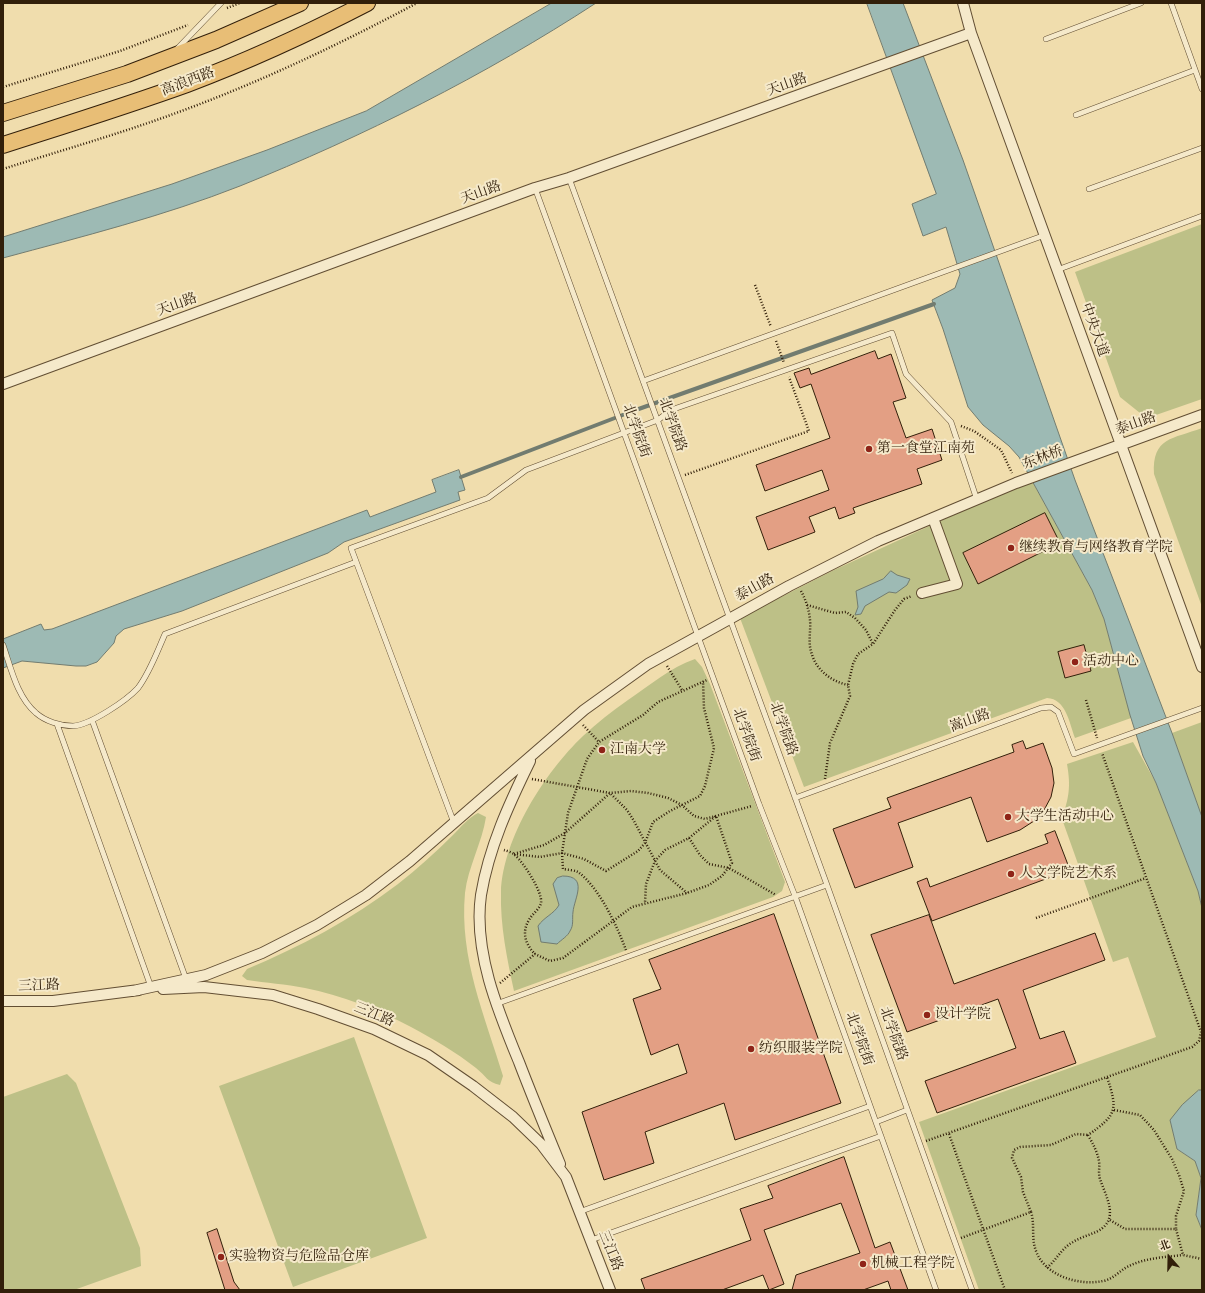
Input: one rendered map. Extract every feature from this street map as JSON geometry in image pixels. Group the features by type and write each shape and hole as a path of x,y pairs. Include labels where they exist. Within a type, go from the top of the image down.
{"main road":[{"name":"高浪西路","path":"3,113 127,74 216,40 300,3"},
{"name":"高浪西路","path":"3,145 111,111 188,83 264,52 367,3"}],"street":[{"name":"中央大道","path":"963,3 971,33 1202,667"},
{"name":"天山路","path":"3,384 535,188 569,178 971,33"},
{"name":"泰山路","path":"1079,459 1202,415"},
{"name":"东林桥","path":"1016,483 1079,459"},
{"name":"泰山路","path":"133,991 206,975 262,953 317,925 366,895 454,824 576,718 648,664 796,582 878,541 1016,483"},
{"path":"922,593 957,584 933,518"},
{"path":"531,757 508,807 486,866 481,904 481,932 495,1004 566,1178"},
{"name":"三江路","path":"3,1001 53,1001 133,991 204,987 273,995 318,1008 374,1030 428,1055 473,1086 513,1118 541,1144 566,1178 610,1290"}],"lane":[{"path":"166,59 220,3"},
{"path":"1046,39 1141,3"},
{"path":"1171,3 1201,85"},
{"path":"1076,115 1195,70"},
{"path":"1089,189 1202,148"},
{"name":"北学院路","path":"569,178 827,885 972,1290"},
{"name":"北学院街","path":"535,188 759,804 795,896 936,1290"},
{"path":"1057,270 1202,216"},
{"path":"643,381 1044,235"},
{"path":"454,824 351,548 488,498 526,470 658,420 671,410 892,333 906,374 951,422 977,500"},
{"path":"3,646 23,698 36,714 57,724 74,726 92,720 119,704 137,688 153,664 165,634 356,562"},
{"name":"嵩山路","path":"795,798 1041,708 1051,707 1058,712 1074,754 1202,708"},
{"path":"92,720 186,979"},
{"path":"57,724 151,987"},
{"path":"495,1004 827,885"},
{"path":"579,1212 870,1106"},
{"path":"876,1122 907,1110"},
{"path":"590,1240 881,1136"}],"path":[{"path":"3,87 120,51 207,18 240,3"},
{"path":"3,168 145,124 237,89 346,41 416,3"},
{"path":"679,478 809,431 755,285"},
{"path":"951,422 974,430 1002,450 1016,483"},
{"path":"796,582 807,605 810,621 810,651 815,661 824,674 840,683 848,685"},
{"path":"824,787 830,743 850,696 848,685 853,664 858,654 873,644 904,599 922,593"},
{"path":"807,605 835,613 846,612 855,618 866,630 873,644"},
{"path":"661,657 682,690"},
{"path":"629,956 614,920 591,884 577,872 563,869 562,853 568,813 587,759 599,742 643,715 658,702 682,690 713,678"},
{"path":"493,845 514,854 540,858 562,853 584,859 606,871 638,851 646,843 653,822 700,796 705,786 714,748 704,708 703,681"},
{"path":"920,1144 1192,1047 1199,1041 1202,1032 1099,745 1086,700"},
{"path":"576,718 599,742"},
{"path":"522,777 610,793 631,791 648,793 668,798 682,805 694,816 705,819 759,804"},
{"path":"514,854 544,845 565,833 610,793"},
{"path":"610,793 627,810 660,870 687,893"},
{"path":"645,903 646,884 655,861 665,850 689,838 716,816"},
{"path":"514,854 539,890 541,897 540,905 528,922 525,940 527,946 535,954 550,961 563,958 632,907 687,893 709,885 722,876 732,863 716,816"},
{"path":"689,838 700,855 709,864 729,868 784,900"},
{"path":"1036,918 1147,878"},
{"path":"492,990 535,954"},
{"path":"1107,1077 1114,1096 1114,1110 1112,1116 1104,1124 1088,1135 1076,1134 1051,1145 1020,1147 1014,1150 1012,1158 1021,1177 1023,1192 1033,1219 1036,1252 1054,1274 1088,1282 1104,1281 1116,1276 1129,1266 1183,1255 1202,1259"},
{"path":"1114,1110 1140,1115 1154,1130 1180,1175 1184,1191 1176,1216 1176,1229 1183,1255"},
{"path":"949,1134 982,1230 1005,1290"},
{"path":"1048,1268 1056,1261 1062,1251 1072,1242 1100,1230 1110,1220 1111,1213 1099,1176 1099,1162 1096,1149 1088,1135"},
{"path":"954,1240 1030,1212"},
{"path":"1110,1220 1125,1230 1176,1229"}],"green space":[{"path":"1202,224 1202,399 1156,415 1140,413 1120,397 1075,272"},
{"path":"1202,428 1202,607 1154,474 1154,462 1161,446 1166,441"},
{"path":"1031,479 1092,590 1104,619 1131,718 1075,738 1069,719 1063,707 1059,702 1047,698 804,787 740,618 832,571"},
{"path":"695,659 702,667 710,684 785,882 782,891 773,897 514,991 503,929 501,892 509,850 528,807 554,768 588,731 616,708 660,677 686,662"},
{"path":"1202,722 1202,817 1172,733"},
{"path":"1133,742 1156,783 1198,891 1202,908 1202,1090 1199,1090 1171,1120 1177,1149 1195,1161 1201,1178 1196,1215 1202,1230 1202,1290 979,1290 919,1122 1156,1037 1128,957 1113,962 1062,819 1069,792 1067,764"},
{"path":"478,813 486,817 467,883 464,917 466,941 475,986 503,1076 500,1085 489,1080 468,1062 436,1041 373,1009 319,991 291,985 247,980 242,976 247,969 306,942 380,897 398,884 440,848 468,820"},
{"path":"354,1037 427,1238 293,1287 219,1086"},
{"path":"67,1074 76,1083 140,1248 141,1266 74,1290 4,1290 3,1097"}],"water":[{"path":"552,3 596,3 554,30 467,80 378,125 286,167 240,186 182,207 3,258 3,237 172,184 267,150 366,111"},
{"path":"867,3 903,3 963,160 1075,480 1172,733 1202,817 1202,908 1198,891 1156,783 1143,756 1130,715 1104,619 1092,590 1019,457 1009,446 983,425 968,407 932,300 955,288 960,274 946,227 923,236 912,204 936,194"},
{"path":"459,470 465,490 458,492 460,500 344,542 328,553 182,611 124,629 116,636 114,643 97,662 86,666 76,666 22,661 3,668 3,639 41,624 44,630 52,629 367,510 370,517 436,492 432,480"},
{"path":"891,571 897,575 910,579 907,585 896,593 889,592 865,606 861,614 855,615 858,607 856,591 883,579"},
{"path":"563,876 571,877 576,880 578,884 571,929 568,935 557,944 541,942 538,926 559,905 553,884 557,878"},
{"path":"1199,1090 1202,1090 1202,1230 1196,1215 1201,1178 1195,1161 1177,1149 1170,1120 1182,1105"}],"building":[{"name":"第一食堂江南苑","path":"875,351 878,359 891,354 906,398 893,402 906,438 932,429 942,460 917,469 922,484 853,508 855,513 839,519 835,507 809,517 815,532 768,550 756,517 829,490 822,470 765,491 756,465 830,438 811,384 800,388 794,373 809,368 811,374"},
{"name":"继续教育与网络教育学院","path":"1045,513 1060,543 978,584 963,553"},
{"name":"活动中心","path":"1084,645 1091,671 1065,678 1058,652"},
{"name":"大学生活动中心","path":"1023,741 1026,749 1043,743 1052,768 1054,783 1051,797 1043,812 1034,821 1020,830 987,842 971,797 898,823 913,867 855,888 833,829 891,808 887,798 1014,752 1012,745"},
{"name":"人文学院艺术系","path":"1055,831 1070,870 932,921 917,882 927,878 930,887 1048,843 1045,835"},
{"name":"纺织服装学院","path":"774,914 841,1103 735,1140 724,1103 645,1132 654,1163 604,1180 582,1112 687,1073 678,1044 651,1055 633,999 661,989 649,960"},
{"name":"设计学院","path":"929,915 954,984 1095,933 1105,960 1023,990 1040,1039 1064,1031 1076,1063 937,1113 925,1081 1016,1048 998,999 907,1032 871,935"},
{"path":"844,1157 875,1248 890,1242 908,1290 891,1290 888,1281 863,1290 792,1290 796,1275 860,1253 841,1203 764,1230 784,1284 769,1290 763,1275 722,1290 645,1290 641,1279 751,1240 740,1209 773,1198 768,1186"},
{"name":"实验物资与危险品仓库","path":"217,1229 234,1282 240,1290 225,1290 207,1233"}],"waterway":[{"path":"461,477 633,411 934,304"}],"place":[{"name":"第一食堂江南苑","path":"869,449"},
{"name":"继续教育与网络教育学院","path":"1011,548"},
{"name":"活动中心","path":"1075,662"},
{"name":"江南大学","path":"602,750"},
{"name":"大学生活动中心","path":"1008,817"},
{"name":"人文学院艺术系","path":"1011,874"},
{"name":"设计学院","path":"927,1015"},
{"name":"纺织服装学院","path":"751,1049"},
{"name":"实验物资与危险品仓库","path":"221,1257"},
{"name":"机械工程学院","path":"863,1264"}]}
